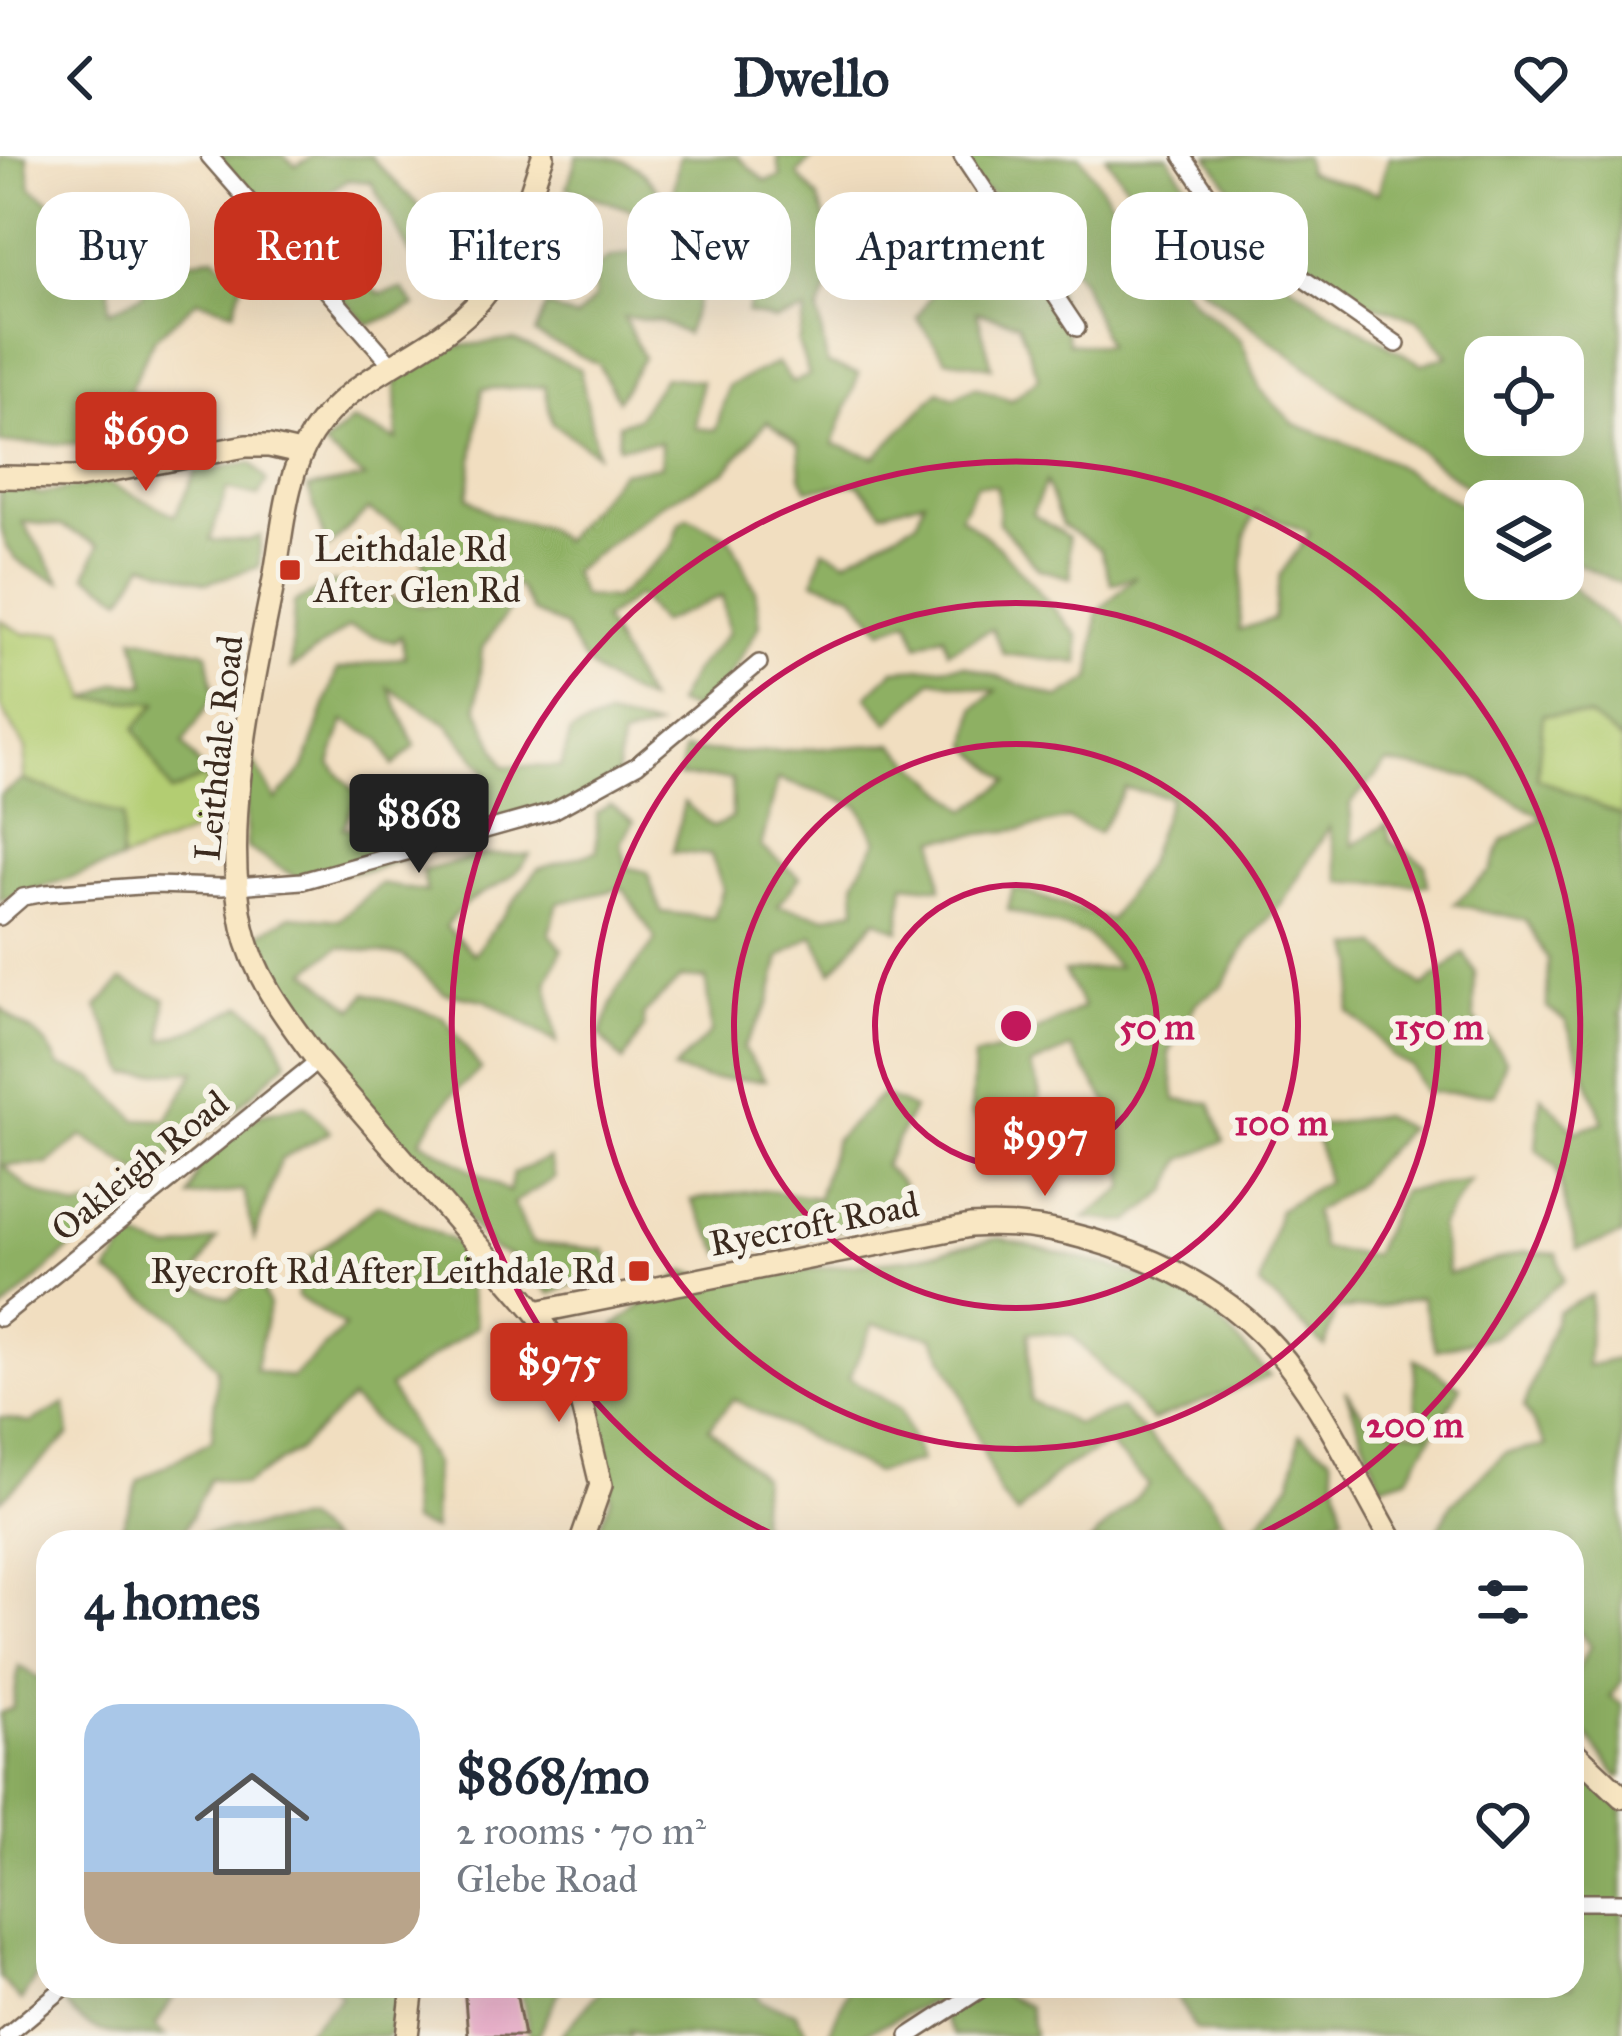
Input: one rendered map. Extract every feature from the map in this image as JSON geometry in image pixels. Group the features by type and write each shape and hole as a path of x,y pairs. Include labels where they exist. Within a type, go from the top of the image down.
{"street":[{"path":"209,156 392,365"},
{"path":"0,477 74,478 246,446 301,453 340,402 458,322 484,296 513,239 543,156"},
{"path":"962,156 1077,328"},
{"path":"1182,156 1232,229 1397,344"},
{"name":"Leithdale Road","path":"301,453 270,598 242,772 237,885 245,936 260,975 318,1061 536,1312 573,1368 601,1485 587,1530"},
{"path":"0,917 23,897 46,893 302,881 554,811 638,765 759,663"},
{"name":"Oakleigh Road","path":"0,1318 318,1061"},
{"name":"Ryecroft Road","path":"536,1312 970,1226 1011,1223 1078,1236 1172,1270 1226,1300 1253,1322 1300,1377 1386,1530"},
{"path":"1584,1761 1622,1797"},
{"path":"1584,1902 1622,1902"},
{"path":"6,2036 52,1998"},
{"path":"407,2036 412,1998"},
{"path":"909,2036 968,1998"}],"green space":[{"path":"0,156 27,156 31,188 37,192 36,300 109,300 109,311 132,300 190,300 190,261 214,256 214,300 237,300 234,311 198,300 153,340 129,392 167,400 176,436 137,447 118,428 101,444 0,443"},
{"path":"219,156 284,156 296,166 313,156 370,156 406,193 406,246 382,202 382,192 376,192 371,182 346,180 330,192 246,192"},
{"path":"577,156 633,165 659,192 627,192 627,208 603,200 603,192 567,188"},
{"path":"679,156 737,156 765,181 781,177 777,156 814,156 797,174 815,195 815,300 823,300 818,311 827,364 859,374 833,444 875,457 939,391 954,398 975,387 1011,400 1039,378 1018,323 977,312 992,367 946,359 917,318 928,300 1059,300 1068,343 1107,346 1087,294 1087,192 988,192 973,186 965,156 1080,156 1111,201 1111,300 1193,300 1241,340 1260,389 1294,424 1384,458 1464,506 1464,600 1584,598 1622,632 1622,741 1589,716 1543,714 1537,778 1622,816 1622,1235 1577,1249 1556,1167 1536,1149 1541,1096 1576,1131 1603,1122 1566,1021 1547,1008 1548,960 1526,920 1454,904 1491,870 1502,841 1544,818 1474,778 1387,763 1350,804 1353,846 1387,824 1390,841 1425,864 1428,885 1341,882 1329,827 1223,985 1196,1003 1169,1053 1176,1100 1211,1103 1224,1141 1182,1160 1168,1191 1129,1222 1085,1218 1125,1188 1119,1120 1071,1048 1030,1066 1039,1086 1041,1134 1001,1148 971,1113 974,1057 1004,1049 1083,1007 1064,972 1118,967 1086,934 1008,910 1013,888 1110,920 1147,862 1170,797 1125,788 1099,833 1067,819 936,839 941,888 904,884 899,931 876,919 832,972 813,935 780,957 769,1003 743,1048 765,1080 706,1079 673,1070 711,1032 706,979 681,978 643,1015 644,1028 623,1062 600,1035 618,989 656,940 623,888 558,903 549,933 562,949 547,982 557,1043 485,1000 444,993 403,956 339,947 307,971 354,1009 366,993 443,1017 481,1069 451,1096 420,1140 509,1192 513,1173 549,1158 555,1178 513,1203 532,1243 605,1250 613,1266 551,1294 515,1258 493,1249 345,1081 324,1033 282,999 254,937 291,916 339,920 380,884 427,892 422,871 483,855 530,855 510,878 466,903 446,927 474,954 538,869 597,851 597,813 610,804 634,821 621,843 627,867 647,872 661,912 714,918 723,889 711,855 673,852 684,802 713,827 732,818 732,779 679,777 684,750 743,753 893,744 967,810 1009,781 969,746 975,708 996,691 933,680 889,723 867,696 894,670 964,665 1059,698 1091,679 1097,613 1136,576 1112,584 1100,549 1062,525 1046,482 1032,514 1068,537 1071,578 1039,569 999,523 997,486 977,484 960,516 998,546 1078,636 1079,663 1004,654 992,629 948,651 944,635 918,645 909,620 882,630 853,594 814,581 823,549 846,560 917,521 924,500 883,512 858,484 807,489 801,477 799,445 767,421 726,471 663,503 572,572 582,596 614,599 672,547 680,523 688,517 730,538 755,589 760,625 707,713 676,704 693,672 728,633 722,596 660,623 638,595 603,620 648,702 598,674 580,655 565,627 533,612 519,587 502,584 509,610 482,648 477,707 504,766 561,767 571,732 607,717 656,728 621,739 617,776 557,811 503,817 486,843 440,820 487,772 447,724 389,688 415,746 393,766 381,740 344,721 330,764 358,795 343,828 416,829 448,841 372,870 297,878 247,848 244,783 249,754 276,800 304,768 337,670 405,657 401,636 394,642 348,627 291,669 294,603 334,582 420,606 445,603 428,581 418,539 368,510 328,548 308,488 365,478 323,446 352,421 397,440 396,373 450,347 514,340 580,369 597,454 552,423 545,386 482,389 468,497 491,514 546,528 562,541 621,472 661,466 661,442 618,446 619,424 637,418 664,377 701,381 695,428 716,430 728,386 777,363 793,383 809,375 798,343 806,311 775,320 747,313 750,300 791,300 791,192 673,192","holes":["1256,511 1310,533 1280,575 1273,619 1239,630 1245,536","778,779 859,806 877,841 855,880 856,909 825,917 778,906 800,877 761,847"]},
{"path":"1105,156 1168,156 1192,191 1131,192"},
{"path":"1208,156 1305,156 1307,172 1378,193 1389,156 1622,156 1622,584 1584,567 1584,480 1464,480 1464,485 1217,300 1308,297 1422,364 1448,356 1417,319 1347,296 1308,266 1308,192 1234,192"},
{"path":"627,254 627,300 698,300 686,334 660,321 624,317 643,358 618,400 598,364 535,334 546,306 576,318 593,300 603,300 603,263"},
{"path":"402,289 415,306 369,325 343,300 382,300 382,294"},
{"path":"251,463 267,481 258,496 227,489 210,540 248,541 260,536 259,567 206,583 144,563 123,598 86,575 99,545 61,526 23,522 61,582 26,566 3,536 0,484 41,494 106,482 175,515 196,471"},
{"path":"0,620 25,634 63,632 88,698 158,703 171,792 207,776 198,830 121,861 123,816 23,780 26,749 0,706"},
{"path":"134,637 207,652 214,696 183,743 207,776 171,792 135,728 157,703 88,699 117,683 146,685"},
{"path":"1542,714 1589,716 1622,741 1622,816 1537,778"},
{"path":"23,780 123,816 121,861 0,901 0,795"},
{"path":"1378,945 1423,987 1464,953 1475,972 1474,1018 1506,1060 1495,1094 1424,1092 1411,1066 1391,1056 1349,1012 1357,966 1352,947"},
{"path":"122,980 165,999 163,1040 243,1005 271,1027 287,1061 223,1121 142,1175 82,1136 48,1164 3,1165 29,1189 77,1209 118,1198 98,1223 0,1313 0,1007 39,1037 59,1066 94,1078 136,1119 167,1120 195,1071 128,1074 97,1007"},
{"path":"882,1094 913,1109 884,1166 903,1184 903,1217 723,1255 691,1200 762,1190 818,1198 835,1140"},
{"path":"305,1105 330,1132 281,1159 254,1239 244,1191 189,1197 206,1150 262,1114"},
{"path":"1382,1115 1407,1129 1354,1186 1314,1212 1322,1249 1373,1255 1402,1191 1470,1181 1440,1226 1448,1274 1525,1252 1557,1254 1564,1280 1494,1336 1436,1350 1421,1297 1335,1310 1325,1347 1260,1285 1279,1210 1327,1181 1314,1127"},
{"path":"378,1204 459,1244 477,1326 389,1387 434,1464 433,1530 411,1522 406,1451 351,1399 298,1450 244,1485 210,1478 184,1530 122,1527 139,1480 212,1440 217,1368 179,1321 108,1273 130,1237 171,1251 217,1239 190,1283 229,1299 257,1276 269,1306 255,1370 292,1378 345,1327 297,1296 307,1260"},
{"path":"999,1238 1109,1266 1197,1296 1270,1376 1152,1421 1072,1335 1029,1332 1030,1400 1076,1424 1121,1409 1210,1498 1230,1530 1102,1530 1149,1485 1108,1444 1059,1471 1017,1515 999,1493 959,1387 933,1337 873,1324 849,1378 900,1409 921,1461 875,1473 733,1399 709,1428 762,1477 759,1522 769,1530 598,1530 611,1498 603,1424 587,1385 599,1371 616,1325 685,1271 722,1279 913,1258"},
{"path":"1591,1295 1587,1366 1622,1358 1622,1681 1610,1697 1622,1705 1622,1776 1618,1777 1584,1730 1584,1657 1590,1646 1584,1638 1584,1530 1438,1530 1452,1504 1505,1453 1546,1446 1524,1407 1558,1311"},
{"path":"1415,1359 1461,1387 1407,1477 1381,1485 1345,1390 1372,1426 1427,1433 1415,1404"},
{"path":"65,1404 69,1435 0,1501 0,1417 30,1423"},
{"path":"1300,1434 1331,1457 1343,1516 1312,1530 1252,1530 1291,1482"},
{"path":"304,1520 316,1530 232,1530"},
{"path":"19,1666 36,1677 36,1977 21,2001 0,1978 0,1713 13,1708"},
{"path":"1584,1780 1622,1802 1622,2036 1223,2036 1195,2029 1178,1998 1584,1998"},
{"path":"62,1998 173,1998 155,2027 165,2036 103,2031 70,2010"},
{"path":"339,1998 401,1998 388,2036 302,2036"},
{"path":"522,1998 556,1998 537,2036 530,2036"},
{"path":"593,1998 759,1998 795,2012 809,2036 646,2036 630,2030 630,2036 560,2036"},
{"path":"844,1998 1010,1998 1029,2007 1034,2036 954,2036 932,2001 859,2036 828,2036"}],"building":[{"path":"465,1998 517,1998 524,2036 468,2036"}],"place":[{"name":"Leithdale Rd After Glen Rd","path":"290,570"},
{"name":"Ryecroft Rd After Leithdale Rd","path":"639,1271"}]}
